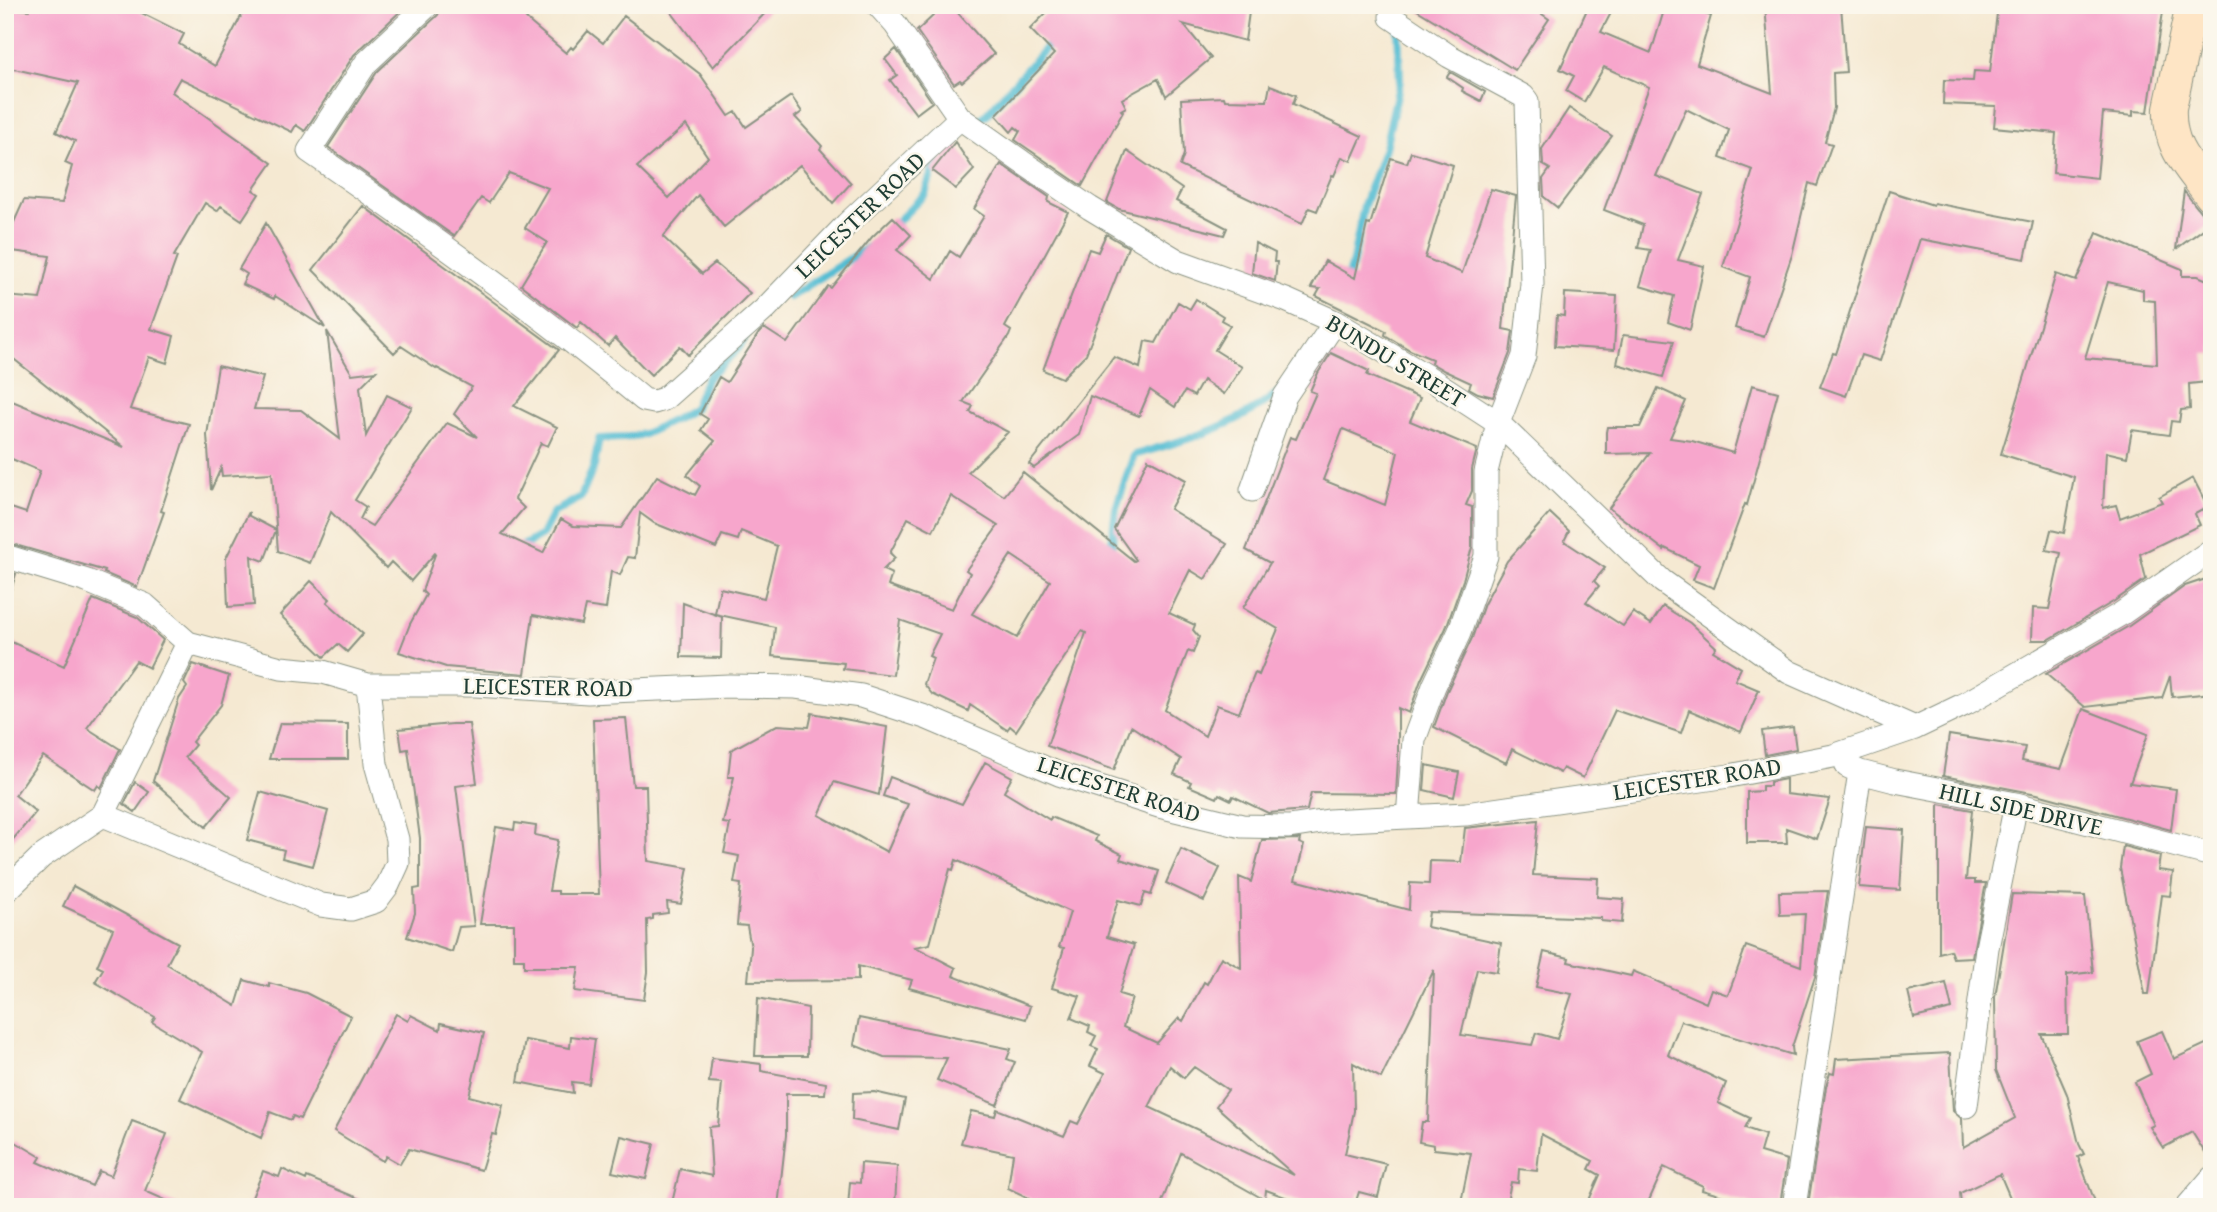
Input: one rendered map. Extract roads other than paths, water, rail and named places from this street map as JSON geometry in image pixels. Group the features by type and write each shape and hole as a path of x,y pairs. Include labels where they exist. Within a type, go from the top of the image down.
{"street":[{"name":"LEICESTER ROAD","path":"428,5 366,63 309,151 429,233 570,338 645,400 654,402 664,399 765,310 847,225 960,118"},
{"name":"BUNDU STREET","path":"878,5 895,24 960,118 1090,208 1178,261 1286,300 1335,322 1426,376 1498,423 1662,581 1789,672 1915,728"},
{"path":"1392,5 1391,17 1448,56 1523,96 1527,101 1532,284 1524,356 1498,423 1486,472 1486,556 1459,633 1434,686 1414,740 1408,817"},
{"path":"2192,5 2170,108 2169,125 2175,147 2212,197"},
{"path":"1252,490 1285,396 1335,322"},
{"name":"LEICESTER ROAD","path":"5,556 87,581 145,605 188,643 281,668 323,672 368,685 476,685 588,692 729,686 796,687 861,696 925,717 1059,774 1159,806 1242,826 1289,827 1328,821 1480,812 1728,776 1833,756 1915,728 1967,703 2121,614 2212,550"},
{"path":"5,892 41,857 103,815 188,643"},
{"path":"103,815 321,905 351,909 376,901 388,885 398,863 398,851 376,764 368,685"},
{"name":"HILL SIDE DRIVE","path":"1833,756 1860,772 2016,804 2212,855"},
{"path":"1794,1207 1860,772"},
{"path":"1966,1106 1987,948 2016,804"},
{"path":"2187,1207 2212,1178"}],"waterway":[{"path":"1345,281 1352,266 1364,205 1385,148 1400,81 1398,26"},
{"path":"971,123 985,116 1052,41"},
{"path":"891,228 925,194 940,145"},
{"path":"790,297 868,247"},
{"path":"518,552 521,547 542,535 553,513 581,497 594,466 599,439 644,434 694,408 707,378 745,339"},
{"path":"1111,551 1116,508 1134,455 1191,438 1228,423 1279,392"}]}
